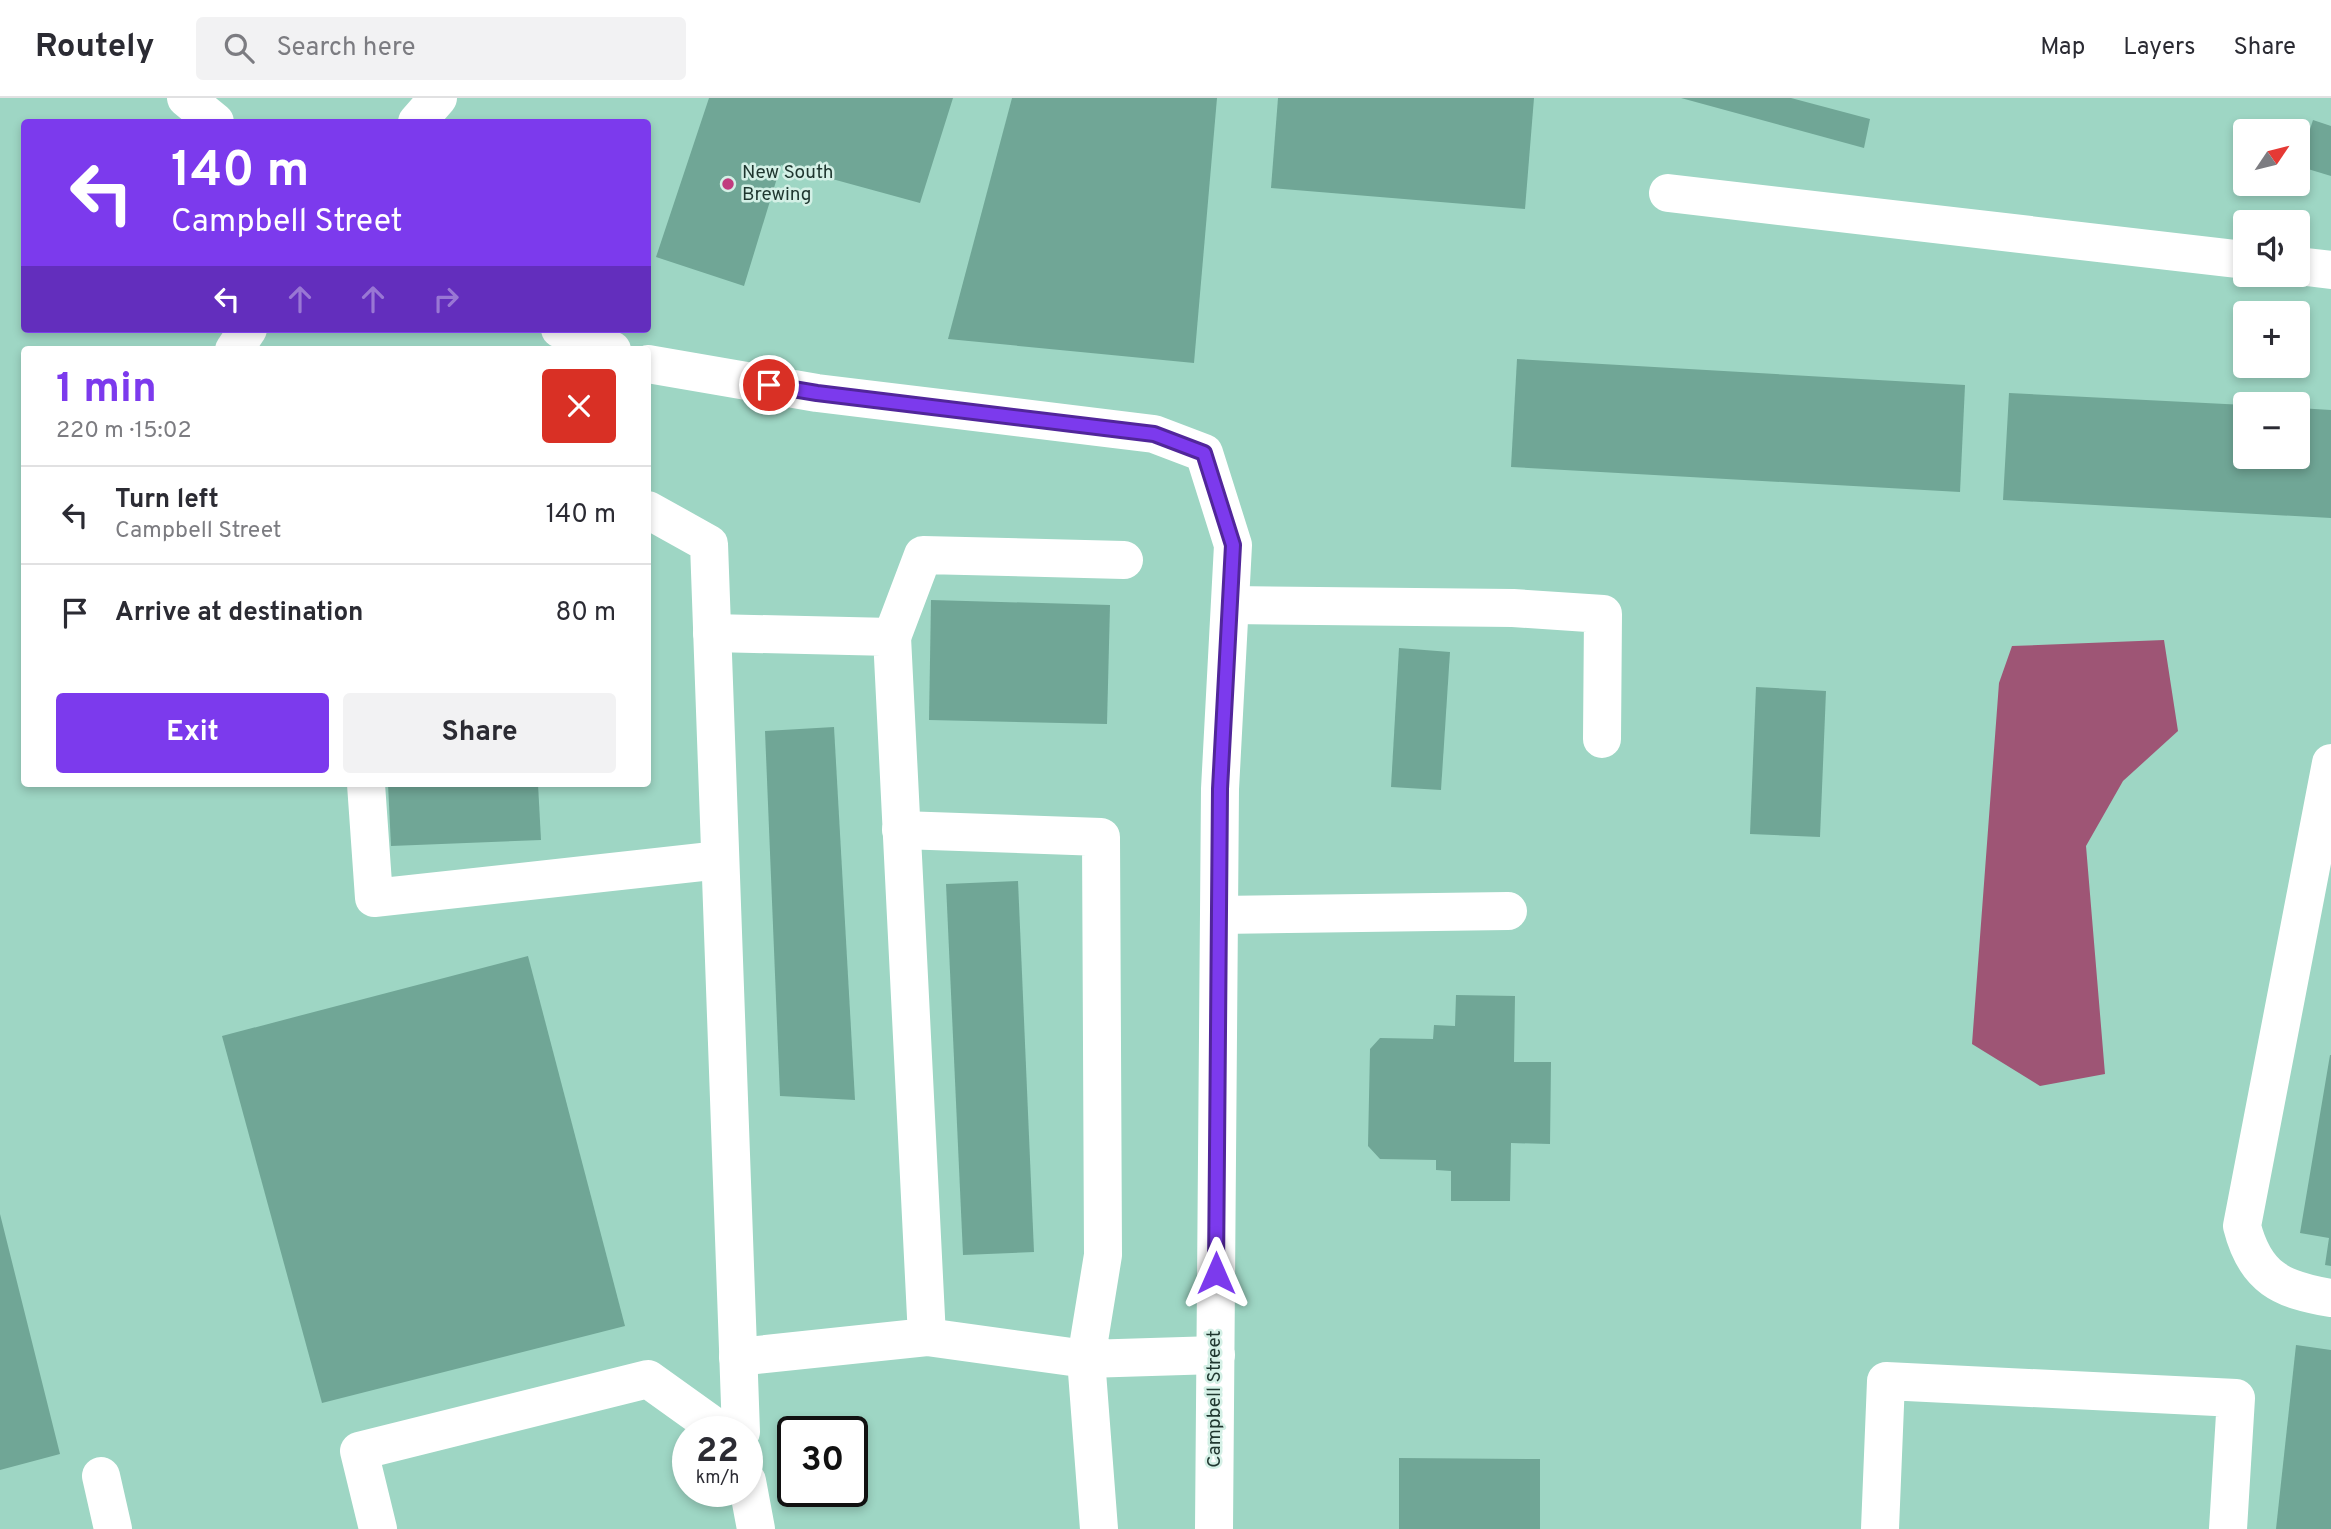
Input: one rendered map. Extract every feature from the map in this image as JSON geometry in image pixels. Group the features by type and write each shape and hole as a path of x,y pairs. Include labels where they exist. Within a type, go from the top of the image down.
{"street":[{"path":"186,98 211,119"},
{"path":"420,119 438,98"},
{"path":"1668,193 2233,259"},
{"path":"2310,268 2331,270"},
{"path":"570,333 602,346"},
{"name":"Campbell Street","path":"651,365 817,393 1154,434 1204,453 1233,545 1220,789 1214,1529"},
{"path":"651,512 709,544 740,1416"},
{"path":"927,1337 892,637 923,555 1124,560"},
{"path":"1230,604 1513,608 1602,614 1602,738"},
{"path":"712,633 892,637"},
{"path":"2331,763 2242,1226 2247,1245 2270,1279 2299,1293 2331,1298"},
{"path":"366,787 374,898 720,860"},
{"path":"901,830 1101,837 1103,1255 1086,1359 1099,1529"},
{"path":"1219,915 1508,911"},
{"path":"738,1357 927,1337 1086,1359 1216,1355"},
{"path":"378,1529 359,1451 648,1378 700,1416"},
{"path":"1880,1529 1886,1381 2236,1398 2228,1529"},
{"path":"101,1476 113,1529"},
{"path":"752,1507 756,1529"}],"shaded area":[{"path":"2164,640 2178,731 2123,781 2086,846 2105,1074 2040,1086 1972,1044 1999,683 2012,646"}],"building":[{"name":"New South Brewing","path":"709,98 953,98 920,203 781,165 744,286 656,257"},
{"path":"1012,98 1217,98 1194,363 948,339"},
{"path":"1278,98 1534,98 1525,209 1271,188"},
{"path":"1681,98 1791,98 1870,119 1864,148"},
{"path":"2313,120 2331,126 2331,176 2310,170 2310,129"},
{"path":"1517,359 1965,385 1960,492 1511,467"},
{"path":"2009,393 2233,404 2233,469 2310,469 2310,409 2331,410 2331,518 2003,500"},
{"path":"931,600 1110,605 1107,724 929,720"},
{"path":"1399,648 1450,652 1441,790 1391,787"},
{"path":"1756,687 1826,691 1820,837 1750,834"},
{"path":"834,727 855,1100 780,1096 765,731"},
{"path":"388,787 538,787 541,840 391,846"},
{"path":"1018,881 1034,1252 963,1255 946,884"},
{"path":"528,956 625,1326 322,1403 222,1036"},
{"path":"1456,995 1515,996 1514,1062 1551,1062 1550,1144 1511,1143 1510,1201 1451,1201 1451,1171 1436,1170 1436,1160 1380,1159 1368,1146 1370,1049 1380,1038 1433,1039 1434,1025 1455,1026"},
{"path":"2330,1055 2331,1266 2325,1265 2329,1238 2300,1233"},
{"path":"0,1214 60,1454 0,1470"},
{"path":"2296,1345 2331,1350 2331,1529 2276,1529"},
{"path":"1399,1458 1540,1459 1540,1529 1399,1529"}],"place":[{"name":"New South Brewing","path":"728,184"}],"route":[{"path":"769,385 1154,434 1204,453 1233,545 1220,789 1216,1273"}]}
